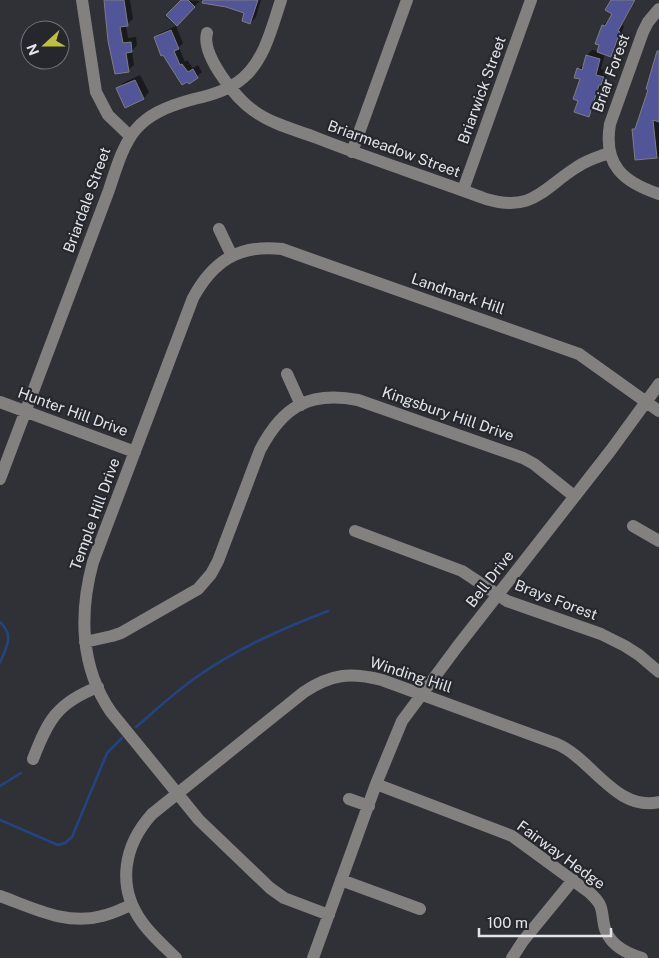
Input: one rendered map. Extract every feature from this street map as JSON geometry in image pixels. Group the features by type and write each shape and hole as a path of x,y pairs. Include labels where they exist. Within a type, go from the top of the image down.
{"street":[{"path":"82,0 96,92 108,114 130,136"},
{"name":"Briardale Street","path":"0,479 109,190 122,149 130,136 146,120 161,109 212,94 230,87 243,78 263,52 281,0"},
{"path":"352,152 407,0"},
{"name":"Briarwick Street","path":"463,190 531,0"},
{"name":"Briar Forest","path":"609,153 607,138 610,124 643,32 648,22 659,9"},
{"name":"Briarmeadow Street","path":"207,33 206,39 210,57 241,101 254,112 352,152 493,201 507,203 533,198 545,192 583,163 609,153"},
{"path":"609,153 618,171 626,179 641,188 659,194"},
{"path":"220,228 232,256"},
{"name":"Landmark Hill","path":"232,256 245,250 256,248 282,249 579,354 659,411"},
{"name":"Temple Hill Drive","path":"232,256 212,270 201,282 193,298 93,562 87,582 84,606 85,642 88,660 106,704 116,719 199,820 270,888 284,898 329,915"},
{"path":"287,374 301,405"},
{"name":"Bell Drive","path":"313,958 376,784 402,721 611,450 659,384"},
{"name":"Kingsbury Hill Drive","path":"85,642 121,633 188,596 204,582 211,574 218,560 260,450 273,427 288,412 312,400 330,396 358,400 523,458 534,464 574,496"},
{"name":"Hunter Hill Drive","path":"0,402 135,452"},
{"path":"633,526 659,541"},
{"name":"Brays Forest","path":"355,531 462,570 498,595 520,606 601,634 639,655 659,672"},
{"name":"Winding Hill","path":"131,905 126,878 127,861 131,845 142,825 152,814 304,692 324,680 349,675 366,676 382,680 564,747 577,755 618,794 637,802 659,802"},
{"path":"33,759 42,735 57,713 72,700 98,687"},
{"name":"Fairway Hedge","path":"376,784 512,836 573,880 598,901 609,937 617,947 642,958"},
{"path":"349,799 368,806"},
{"path":"341,880 420,909"},
{"path":"512,958 523,941 573,880"},
{"path":"0,896 51,914 74,919 101,917 131,905 142,923 176,958"}],"building":[{"path":"104,0 124,0 128,26 120,27 123,43 131,42 132,52 126,53 129,72 115,74 108,41"},
{"path":"181,0 188,0 195,7 177,26 166,15"},
{"path":"203,0 258,0 250,24 242,21 244,13 226,7 202,3"},
{"path":"611,0 635,0 618,31 620,32 611,57 597,52 599,45 595,44 602,25 605,26 612,14 605,10"},
{"path":"171,30 179,49 174,51 180,65 182,64 188,72 193,69 198,78 189,84 187,82 182,85 163,55 161,56 154,37"},
{"path":"657,51 659,51 659,122 653,120 657,158 635,160 632,129 635,129 648,90 646,89"},
{"path":"586,55 600,59 596,75 604,77 601,85 599,85 589,117 574,112 578,101 573,99 580,79 574,78 577,68 582,70"},
{"path":"135,80 144,99 125,108 116,88"}],"waterway":[{"path":"136,727 184,686 216,664 263,639 328,611"},
{"path":"0,622 5,627 8,637 7,647 0,663"},
{"path":"0,820 58,845 65,843 72,837 107,753 122,738"},
{"path":"0,786 21,773"}]}
